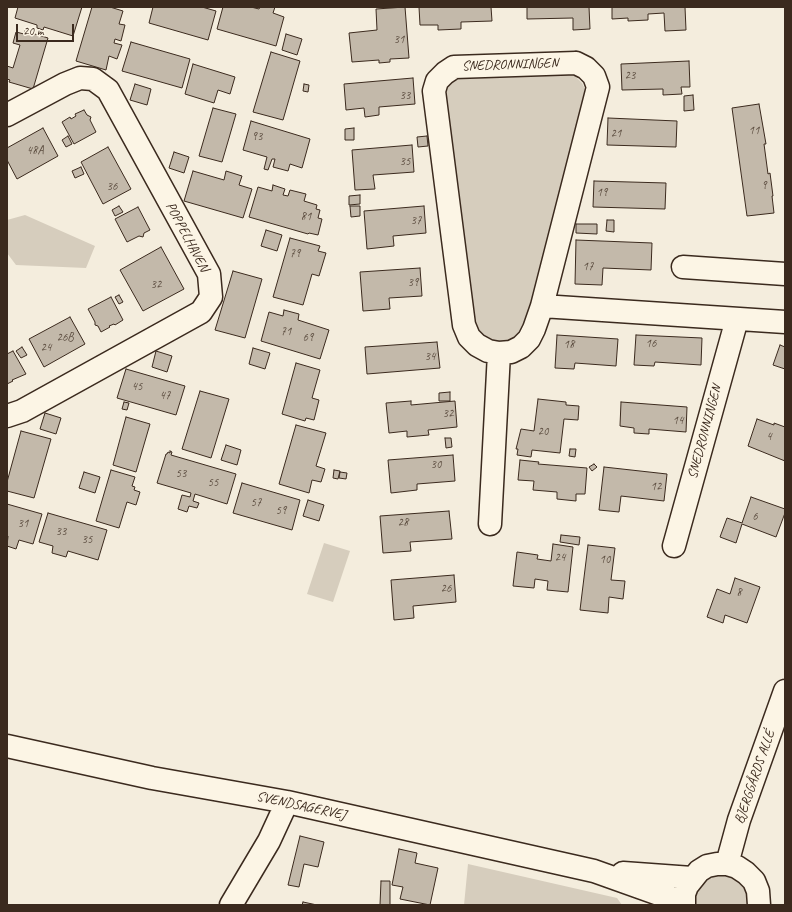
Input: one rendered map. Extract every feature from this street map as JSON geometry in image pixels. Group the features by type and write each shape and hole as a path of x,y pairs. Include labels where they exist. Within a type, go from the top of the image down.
{"street":[{"name":"SNEDRONNINGEN","path":"576,64 586,68 594,76 598,87 542,306 529,339 521,347 511,352 500,353 488,351 477,346 469,337 464,325 434,91 438,81 445,73 454,67 576,64"},
{"name":"POPPELHAVEN","path":"7,115 65,84 80,78 93,79 108,90 209,274 211,297 201,312 22,411 7,416"},
{"path":"683,267 785,274"},
{"path":"542,306 785,322"},
{"name":"SNEDRONNINGEN","path":"674,546 737,319"},
{"path":"490,524 500,353"},
{"name":"BJERGGÅRDS ALLÉ","path":"727,864 739,820 785,691"},
{"name":"SVENDSAGERVEJ","path":"7,746 152,778 287,802 594,871 684,904"},
{"path":"231,905 269,842 287,802"},
{"path":"684,904 687,886 699,871 707,866 727,864 746,872 754,881 762,904"},
{"name":"SVENDSAGERVEJ","path":"594,871 692,878"}],"shaded area":[{"path":"564,72 575,76 582,83 587,93 528,322 522,335 501,345 475,333 444,91 452,80 458,77"},
{"path":"25,215 95,246 86,268 16,265 7,253 7,220"},
{"path":"324,543 350,551 333,602 307,594"},
{"path":"468,864 617,898 622,905 464,905"},
{"path":"728,873 743,884 748,894 749,905 691,905 692,893 709,875"}],"building":[{"path":"18,7 82,7 73,36 44,27 43,30 37,28 37,25 15,18"},
{"path":"92,7 110,7 123,11 119,24 125,25 121,41 115,39 114,43 122,45 117,59 109,56 106,70 76,61"},
{"path":"153,7 202,7 216,11 208,40 149,23"},
{"path":"223,7 251,7 259,9 260,7 275,7 273,13 284,17 276,46 217,29"},
{"path":"405,7 409,58 390,59 390,62 379,63 379,60 352,62 349,33 377,30 376,9"},
{"path":"419,7 491,7 492,21 461,22 461,29 438,30 438,25 420,25"},
{"path":"527,7 589,7 590,29 573,30 573,18 527,19"},
{"path":"612,7 685,7 686,30 665,31 664,13 648,14 648,20 628,21 628,18 612,19"},
{"path":"25,31 48,38 33,89 9,82 10,80 7,79 7,66 13,68 20,45 13,43 16,32 24,34"},
{"path":"286,34 302,39 297,55 282,50"},
{"path":"131,42 190,59 182,88 122,71"},
{"path":"271,52 300,61 283,120 253,112"},
{"path":"689,61 690,87 681,87 682,94 663,95 663,89 622,90 621,64"},
{"path":"193,64 235,77 230,94 218,90 214,103 185,94"},
{"path":"413,78 415,104 379,107 379,115 365,117 364,108 346,110 344,84"},
{"path":"135,84 151,89 147,105 130,100"},
{"path":"304,84 309,85 308,92 303,91"},
{"path":"693,95 694,110 684,111 684,96"},
{"path":"759,104 766,144 764,144 768,174 770,173 774,213 747,216 732,108"},
{"path":"213,108 236,114 222,162 199,156"},
{"path":"84,110 87,115 91,117 90,120 96,132 74,144 62,122 70,117 71,119 76,116 75,114"},
{"path":"608,118 677,121 676,147 607,145"},
{"path":"251,121 310,139 302,168 290,164 288,171 273,167 275,159 272,159 268,170 264,169 267,157 243,150"},
{"path":"43,128 58,156 17,179 7,160 7,148"},
{"path":"354,128 354,140 345,140 345,129"},
{"path":"68,136 72,144 66,147 62,140"},
{"path":"427,136 428,146 418,147 417,137"},
{"path":"412,145 414,172 373,175 375,189 355,190 352,150"},
{"path":"108,147 131,189 103,204 81,162"},
{"path":"174,152 189,157 184,173 169,168"},
{"path":"81,167 84,174 75,178 72,171"},
{"path":"193,171 224,180 226,171 242,176 239,185 252,189 243,218 184,201"},
{"path":"594,181 666,183 665,209 593,207"},
{"path":"273,185 285,189 283,195 288,196 290,190 306,194 304,201 317,205 316,209 320,210 318,218 322,219 318,235 308,234 249,217 258,187 272,191"},
{"path":"360,195 360,204 349,205 349,196"},
{"path":"119,206 123,212 115,216 112,210"},
{"path":"350,206 360,206 360,216 351,217"},
{"path":"424,206 426,233 393,236 394,246 367,249 364,211"},
{"path":"138,207 150,230 144,233 143,237 139,236 127,242 115,219"},
{"path":"607,220 614,220 614,232 606,231"},
{"path":"576,224 597,224 597,234 576,233"},
{"path":"266,230 282,235 277,251 261,246"},
{"path":"290,238 320,246 318,251 326,253 319,276 312,274 303,305 273,297"},
{"path":"576,240 652,243 651,270 603,268 602,285 575,284"},
{"path":"161,247 184,289 143,311 120,270"},
{"path":"420,268 422,296 389,298 390,309 363,311 360,272"},
{"path":"233,271 262,279 245,338 215,330"},
{"path":"119,295 123,302 119,304 115,297"},
{"path":"111,297 123,320 115,325 109,326 110,327 101,332 98,326 95,325 95,322 88,309"},
{"path":"284,310 299,314 298,320 329,330 320,359 261,341 269,312 283,316"},
{"path":"70,317 85,344 44,367 29,339"},
{"path":"557,335 618,339 616,366 575,363 574,369 555,368"},
{"path":"636,335 702,338 701,365 655,362 654,366 634,365"},
{"path":"437,342 440,368 367,374 365,347"},
{"path":"780,345 785,347 785,369 773,365"},
{"path":"22,347 27,355 21,358 16,351"},
{"path":"253,348 270,353 265,369 249,364"},
{"path":"13,351 26,374 12,380 13,381 7,384 7,354"},
{"path":"156,351 172,356 167,372 152,367"},
{"path":"296,363 320,370 312,398 319,400 314,420 306,418 305,421 282,414"},
{"path":"126,369 185,386 176,415 117,398"},
{"path":"200,391 229,399 211,458 182,449"},
{"path":"450,392 450,401 439,401 439,393"},
{"path":"538,399 566,402 566,405 579,406 578,420 564,419 560,453 532,450 531,457 517,455 518,449 516,449 521,429 534,431"},
{"path":"411,401 411,405 455,401 457,427 428,430 429,435 407,437 407,431 389,433 386,403"},
{"path":"124,402 129,403 127,410 122,409"},
{"path":"621,402 687,407 686,432 649,429 649,434 634,433 634,428 620,426"},
{"path":"45,413 61,418 56,434 40,429"},
{"path":"126,417 150,424 136,472 113,465"},
{"path":"757,419 785,427 785,461 748,446"},
{"path":"296,425 326,433 316,466 325,469 321,482 312,480 309,493 279,484"},
{"path":"21,431 51,439 34,498 7,491 7,482"},
{"path":"445,438 451,438 452,447 446,448"},
{"path":"226,445 241,450 237,465 221,460"},
{"path":"570,449 576,449 575,457 569,456"},
{"path":"170,451 172,452 171,455 236,474 227,504 195,494 193,501 199,503 197,508 189,506 187,512 178,509 182,495 190,497 191,493 157,483 166,454 168,452 170,453"},
{"path":"453,455 455,481 417,484 417,490 391,493 388,460"},
{"path":"520,460 539,462 538,464 587,468 585,494 576,494 576,501 557,499 557,492 533,490 534,481 518,480"},
{"path":"594,464 597,467 592,471 589,467"},
{"path":"604,467 667,474 664,501 621,496 619,512 599,510"},
{"path":"111,470 135,477 132,486 135,487 134,490 140,492 136,505 127,502 119,528 96,521"},
{"path":"334,470 340,471 338,479 333,478"},
{"path":"84,472 100,477 95,493 79,488"},
{"path":"340,472 347,473 346,479 339,478"},
{"path":"242,483 300,500 292,530 233,513"},
{"path":"751,497 785,509 785,513 776,537 742,524 736,543 720,537 727,518 742,523"},
{"path":"308,500 324,505 319,521 303,516"},
{"path":"7,504 42,514 33,544 19,540 16,549 7,546"},
{"path":"449,511 452,539 410,542 411,551 383,553 380,516"},
{"path":"48,513 107,530 98,560 68,551 66,557 52,553 53,546 39,542"},
{"path":"561,535 580,537 579,545 560,542"},
{"path":"553,544 573,547 568,592 547,590 548,581 535,579 534,588 513,586 517,552 538,555 537,559 551,561"},
{"path":"588,545 615,548 611,580 625,581 623,599 609,597 608,613 580,610"},
{"path":"454,575 456,602 413,606 414,618 394,620 391,580"},
{"path":"735,578 760,587 747,623 725,615 723,623 707,617 717,589 730,594"},
{"path":"300,836 324,842 318,867 304,864 299,887 288,885"},
{"path":"399,849 417,853 415,863 438,868 430,905 400,899 403,887 392,885"},
{"path":"381,881 390,881 390,905 380,905"},
{"path":"303,902 317,905 302,905"}]}
